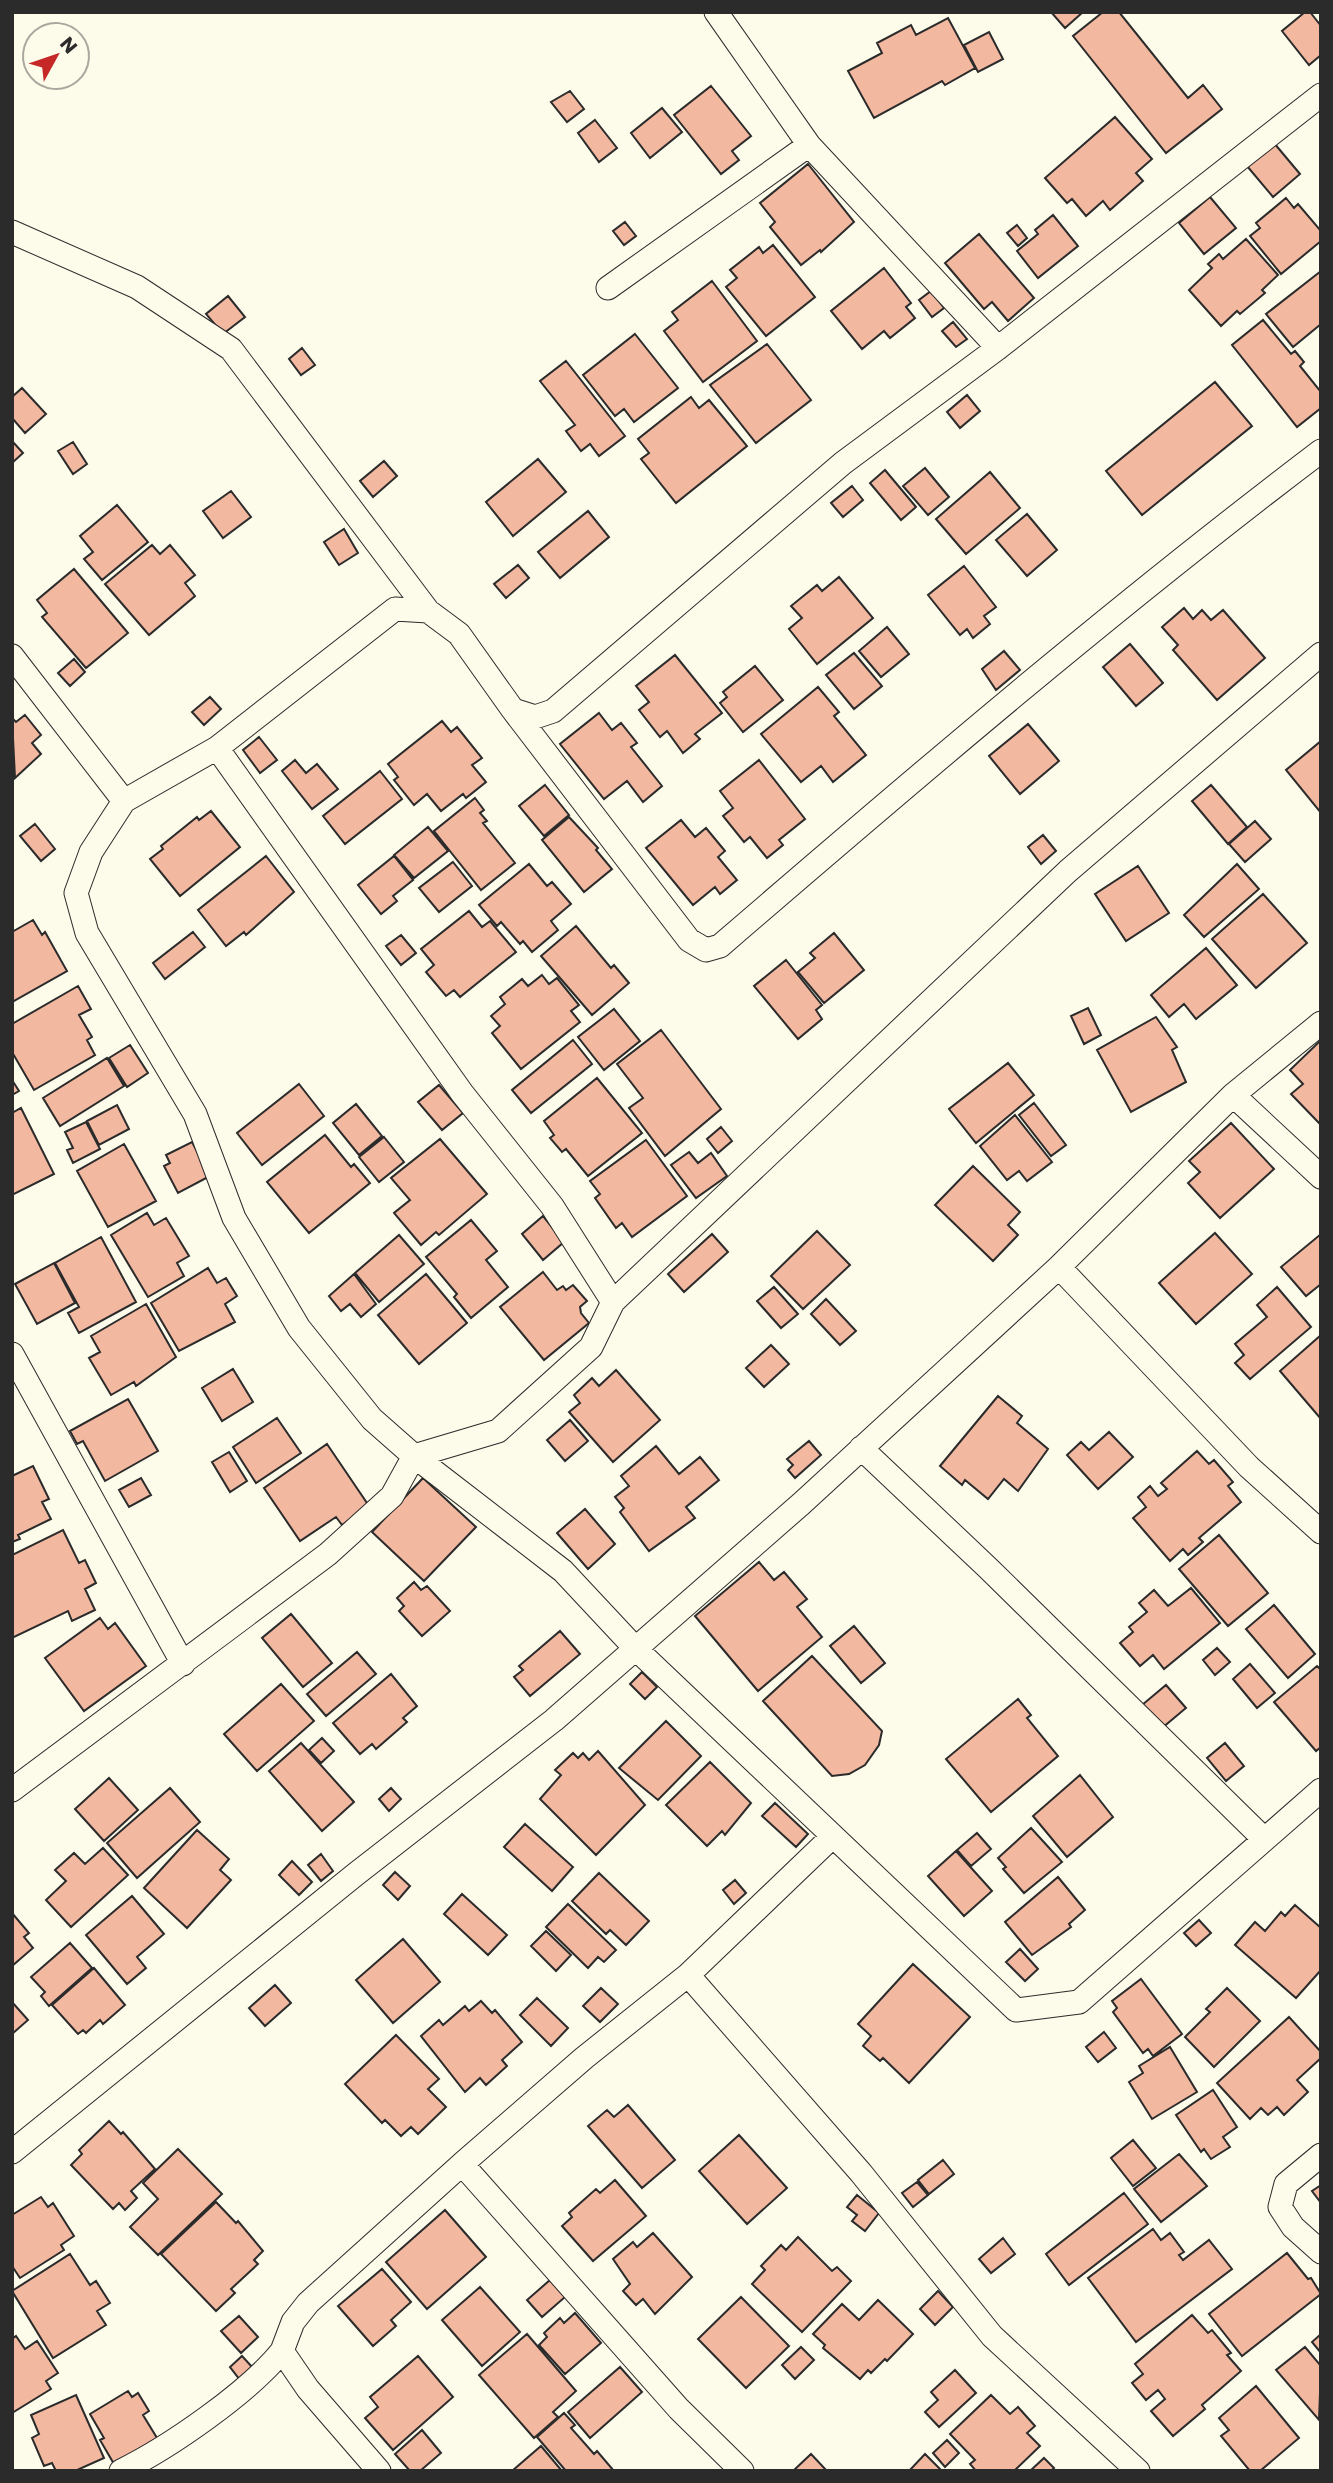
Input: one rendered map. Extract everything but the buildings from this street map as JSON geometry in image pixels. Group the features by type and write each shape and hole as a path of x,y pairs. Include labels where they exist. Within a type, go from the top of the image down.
{"street":[{"path":"716,12 809,145 998,348"},
{"path":"513,710 535,717 553,711 843,463 998,348 1321,95"},
{"path":"608,288 809,145"},
{"path":"12,232 137,287 231,349 428,611 459,634 513,710 689,940 706,950 720,946 847,836 1214,533 1321,451"},
{"path":"428,611 396,609 217,748 124,801 91,852 76,893 87,933 195,1114 234,1218 299,1328 372,1419 414,1456 563,1571 635,1648 1016,2010 1079,2002 1321,1790"},
{"path":"12,1790 338,1546 392,1496 414,1456 498,1431 592,1347 613,1302 1068,871 1321,654"},
{"path":"12,656 124,801"},
{"path":"217,748 462,1093 552,1206 613,1302"},
{"path":"12,2152 346,1882 554,1720 861,1448 1059,1267 1233,1094 1321,1023"},
{"path":"1233,1094 1321,1177"},
{"path":"1059,1267 1249,1467 1321,1532"},
{"path":"12,1354 183,1664"},
{"path":"861,1448 1264,1839"},
{"path":"121,2471 218,2408 267,2370 282,2351 293,2322 308,2303 584,2058 688,1975 833,1836"},
{"path":"688,1975 861,2173 992,2336 1138,2471"},
{"path":"1321,2155 1286,2185 1280,2207 1293,2227 1321,2252"},
{"path":"462,2164 679,2409 742,2471"},
{"path":"282,2351 308,2389 379,2471"}]}
